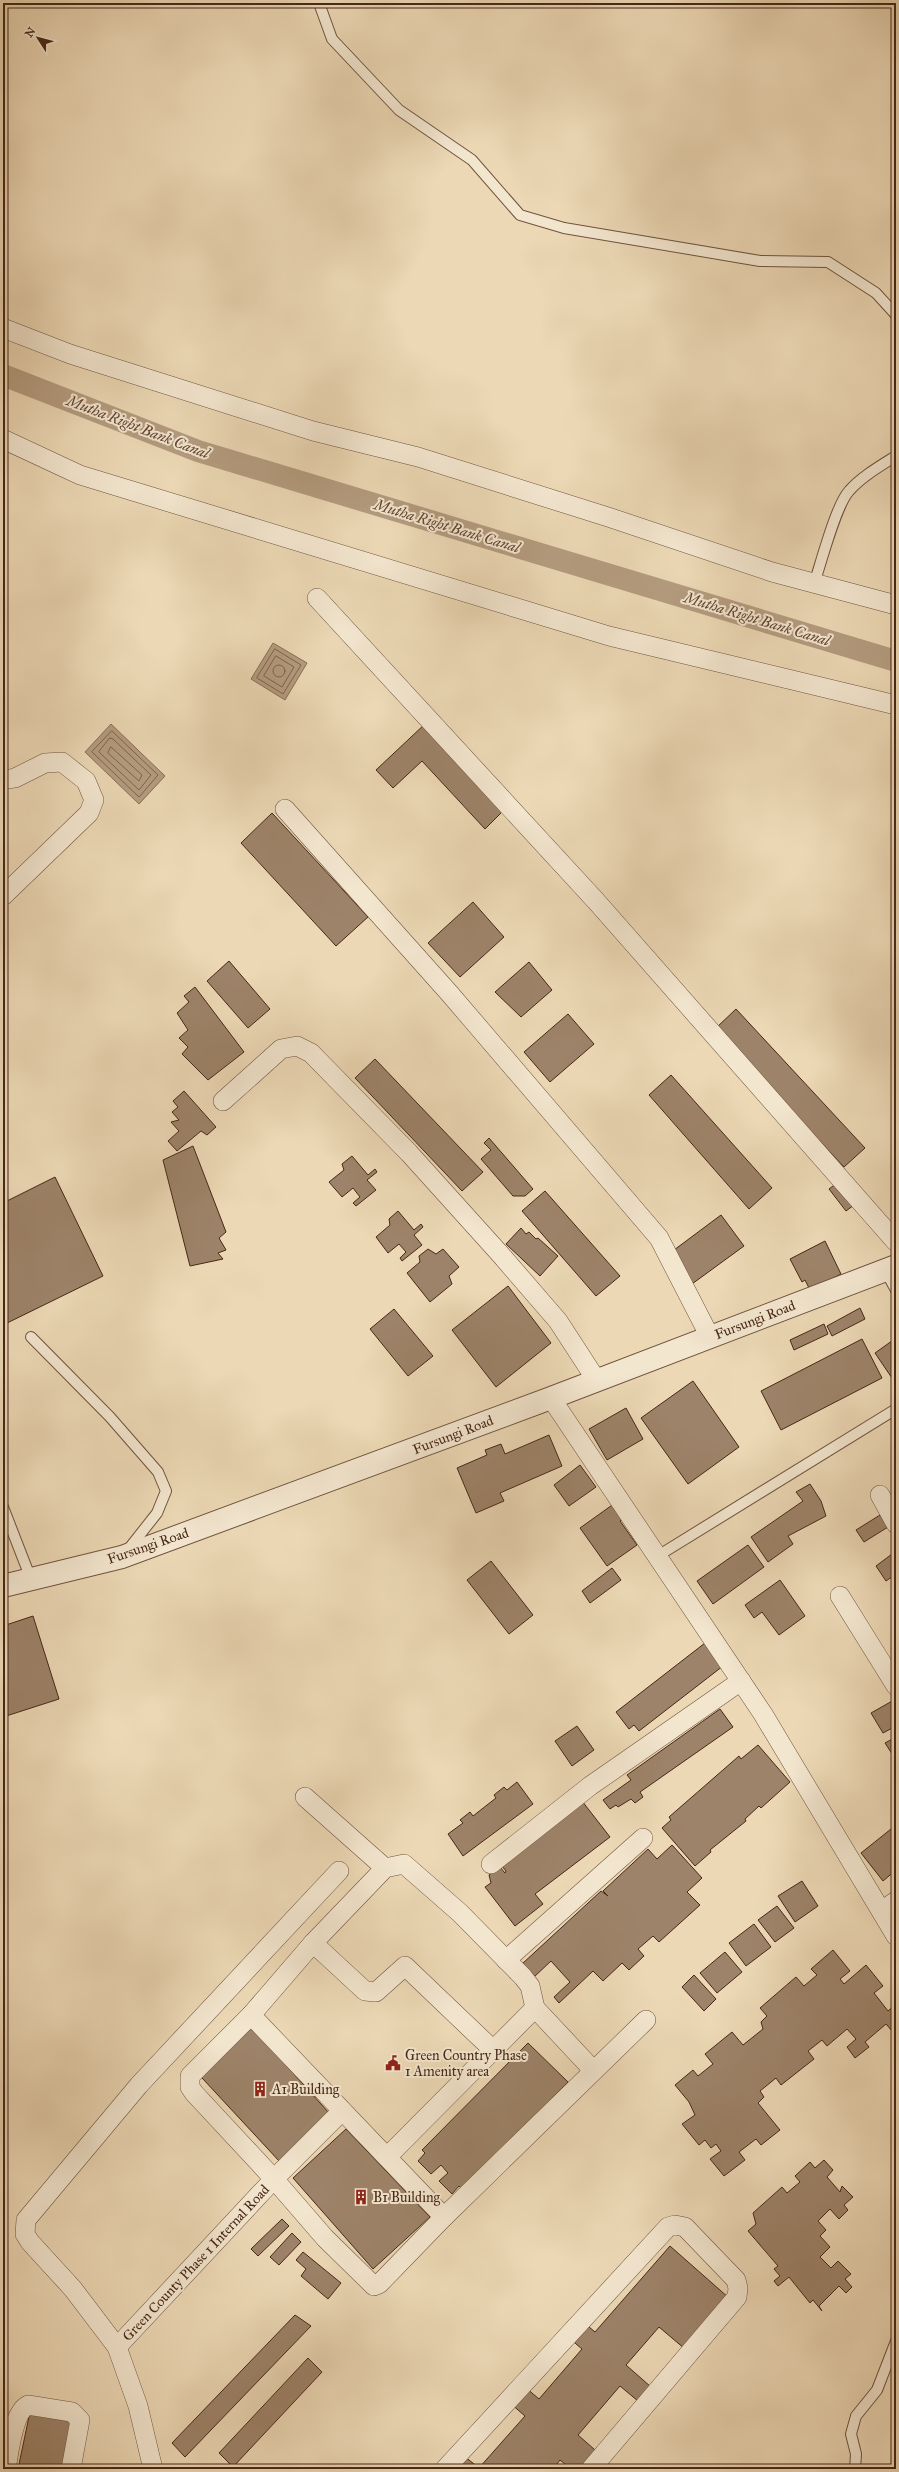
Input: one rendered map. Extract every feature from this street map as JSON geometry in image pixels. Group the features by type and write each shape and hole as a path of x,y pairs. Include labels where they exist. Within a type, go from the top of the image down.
{"street":[{"path":"3,328 70,354 313,431 418,457 608,517 772,572 896,605"},
{"path":"3,439 80,475 609,636 896,705"},
{"path":"317,598 596,901 896,1242"},
{"path":"3,780 15,778 45,763 62,762 86,781 94,800 89,813 3,896"},
{"path":"285,809 450,994 659,1238 710,1337"},
{"path":"223,1101 281,1049 297,1046 311,1053 409,1153 501,1255 558,1321 597,1381"},
{"name":"Fursungi Road","path":"3,1586 122,1557 597,1381 890,1268"},
{"path":"551,1398 656,1557 763,1714 889,1906 896,1936"},
{"path":"880,1495 896,1524"},
{"path":"840,1596 896,1686"},
{"path":"491,1864 590,1786 741,1681"},
{"path":"305,1797 385,1868 397,1864 409,1866 506,1960 530,1986 535,2008 592,2070"},
{"path":"506,1960 644,1838"},
{"name":"Green County Phase 1 Internal Road","path":"274,2179 194,2093 189,2081 193,2071 251,2015 313,1943 385,1868"},
{"path":"153,2469 138,2406 117,2347 73,2289 30,2242 25,2234 26,2220 139,2085 339,1871"},
{"path":"313,1943 365,1991 376,1992 405,1966 492,2049"},
{"path":"387,2157 492,2049 535,2008"},
{"path":"251,2015 444,2216"},
{"path":"274,2179 325,2238 374,2286 379,2284 444,2216 592,2070 646,2020"},
{"name":"Green County Phase 1 Internal Road","path":"117,2347 274,2179 342,2111"},
{"path":"446,2469 668,2227 675,2225 685,2227 736,2280 738,2288 737,2298 591,2469"},
{"path":"6,2469 17,2417 24,2407 28,2405 72,2412 78,2416 80,2420 71,2469"}],"lane":[{"path":"319,3 332,39 399,110 472,160 520,215 564,228 760,261 828,262 876,293 896,315"},
{"path":"814,584 834,523 848,491 877,467 896,456"},
{"path":"890,1268 896,1290"},
{"path":"31,1337 110,1417 158,1472 166,1491 157,1513 122,1557"},
{"path":"656,1557 896,1408"},
{"path":"3,1507 31,1579"},
{"path":"855,2469 856,2454 851,2434 856,2416 878,2390 896,2341"}],"water":[{"path":"273,643 307,663 285,700 251,679"},
{"path":"111,724 165,776 139,804 85,752"}],"building":[{"path":"426,723 505,809 485,829 422,761 393,788 376,770"},
{"path":"272,813 368,917 336,946 241,843"},
{"path":"3,864 8,869 3,874"},
{"path":"473,902 504,937 460,977 428,943"},
{"path":"229,961 270,1009 248,1028 207,981"},
{"path":"529,962 552,990 521,1017 495,992"},
{"path":"195,987 244,1052 208,1080 182,1054 188,1047 179,1038 188,1030 177,1013 189,1002 184,996"},
{"path":"736,1009 865,1148 844,1167 715,1029"},
{"path":"568,1014 594,1044 550,1082 524,1052"},
{"path":"375,1059 483,1172 462,1191 355,1078"},
{"path":"671,1075 772,1188 749,1209 649,1095"},
{"path":"184,1091 216,1127 207,1135 201,1131 177,1151 168,1141 179,1131 171,1122 179,1120 172,1112 178,1107 173,1101"},
{"path":"489,1138 533,1189 525,1196 513,1196 481,1159 491,1150 484,1143"},
{"path":"193,1146 226,1232 219,1238 226,1250 218,1253 223,1259 190,1266 163,1160"},
{"path":"352,1156 368,1175 375,1169 377,1172 367,1180 376,1190 356,1206 353,1203 360,1197 353,1188 342,1197 329,1182 344,1170 342,1164"},
{"path":"55,1177 103,1276 3,1325 3,1203"},
{"path":"837,1183 854,1205 846,1211 829,1189"},
{"path":"545,1191 620,1276 596,1296 522,1211"},
{"path":"398,1211 414,1230 421,1224 423,1227 414,1235 422,1245 402,1261 400,1258 406,1252 399,1244 388,1253 376,1237 390,1225 389,1219"},
{"path":"721,1215 744,1246 692,1284 670,1253"},
{"path":"521,1228 526,1234 529,1232 536,1239 538,1238 558,1256 540,1276 506,1244"},
{"path":"825,1241 841,1274 810,1290 805,1280 802,1282 790,1259"},
{"path":"428,1249 436,1254 443,1249 459,1267 449,1276 452,1284 430,1302 407,1273 420,1262 419,1256"},
{"path":"508,1286 551,1343 496,1387 452,1330"},
{"path":"860,1308 865,1319 832,1336 827,1326"},
{"path":"394,1309 433,1356 408,1376 370,1329"},
{"path":"824,1324 828,1334 794,1350 790,1340"},
{"path":"896,1338 896,1384 875,1353"},
{"path":"862,1339 882,1378 781,1430 761,1391"},
{"path":"693,1381 739,1447 688,1484 641,1418"},
{"path":"626,1408 643,1439 607,1460 589,1429"},
{"path":"549,1435 562,1466 500,1493 504,1501 476,1513 457,1468 487,1455 485,1450 501,1444 505,1454"},
{"path":"580,1465 596,1487 569,1506 554,1485"},
{"path":"810,1484 821,1501 826,1516 788,1536 793,1544 768,1562 751,1537 803,1501 796,1492"},
{"path":"615,1503 625,1518 620,1521 637,1545 607,1566 580,1528"},
{"path":"880,1515 888,1527 864,1542 856,1530"},
{"path":"748,1545 764,1567 713,1604 697,1581"},
{"path":"896,1551 896,1574 886,1581 876,1566"},
{"path":"491,1561 533,1615 509,1634 467,1580"},
{"path":"612,1568 621,1580 590,1603 582,1591"},
{"path":"780,1580 805,1616 779,1635 762,1612 754,1618 745,1605"},
{"path":"33,1616 59,1699 3,1717 3,1626"},
{"path":"705,1643 723,1666 639,1731 634,1725 629,1729 616,1712"},
{"path":"894,1700 896,1726 883,1733 871,1713"},
{"path":"720,1709 733,1727 640,1792 643,1797 635,1803 631,1799 618,1807 616,1805 610,1809 603,1800 631,1780 627,1775"},
{"path":"577,1726 594,1750 572,1766 555,1741"},
{"path":"896,1737 896,1760 885,1743"},
{"path":"758,1745 790,1782 761,1808 759,1806 745,1819 746,1821 710,1850 711,1852 695,1866 662,1828 671,1820 669,1817 739,1756 741,1759"},
{"path":"517,1782 533,1804 463,1856 448,1834 463,1823 460,1820 470,1812 473,1816 496,1798 494,1795 504,1787 507,1790"},
{"path":"582,1801 610,1837 535,1894 543,1904 515,1926 485,1887 491,1883 489,1875 500,1867 505,1873 506,1871 500,1864"},
{"path":"896,1825 896,1870 883,1881 861,1853"},
{"path":"672,1845 702,1878 687,1892 700,1905 659,1942 653,1936 638,1949 644,1956 629,1970 622,1963 603,1981 593,1971 559,2003 554,1997 570,1982 551,1961 534,1977 522,1964 601,1891 608,1896 603,1891 648,1849 657,1859"},
{"path":"802,1881 818,1906 795,1922 778,1896"},
{"path":"777,1906 794,1928 775,1942 758,1920"},
{"path":"754,1924 771,1947 746,1966 729,1943"},
{"path":"833,1950 850,1971 840,1979 844,1984 866,1965 883,1986 874,1993 888,2011 896,2004 896,2028 892,2031 886,2024 865,2042 869,2047 855,2058 847,2047 856,2039 847,2029 827,2046 822,2040 808,2051 814,2059 781,2085 776,2078 760,2091 764,2097 758,2103 780,2130 761,2145 756,2139 739,2152 745,2160 724,2176 710,2159 721,2151 716,2144 711,2148 705,2140 699,2145 682,2124 695,2115 689,2102 675,2085 693,2070 698,2076 713,2064 705,2054 732,2032 743,2045 763,2029 761,2022 767,2016 760,2008 796,1977 804,1986 817,1975 811,1969"},
{"path":"725,1952 742,1972 717,1993 700,1973"},
{"path":"694,1975 716,1999 704,2011 682,1987"},
{"name":"A1 Building","path":"241,2015 329,2113 280,2162 190,2065"},
{"path":"528,2043 568,2082 462,2189 459,2186 452,2194 439,2181 448,2173 441,2165 431,2174 418,2161 425,2153 422,2150"},
{"name":"B1 Building","path":"346,2129 430,2217 373,2269 293,2178"},
{"path":"824,2160 833,2170 827,2177 840,2192 842,2186 853,2197 844,2205 848,2210 839,2219 830,2209 818,2221 826,2230 820,2236 830,2247 820,2257 831,2268 838,2261 851,2274 845,2279 852,2287 846,2293 839,2286 819,2306 822,2311 813,2300 810,2303 789,2277 778,2286 774,2281 780,2276 774,2269 778,2266 748,2231 756,2224 753,2213 782,2187 787,2193 800,2182 795,2176 810,2162 815,2168"},
{"path":"282,2219 289,2226 258,2256 251,2249"},
{"path":"292,2233 301,2242 279,2265 270,2257"},
{"path":"670,2246 729,2298 685,2349 659,2327 626,2365 651,2387 638,2401 620,2386 578,2435 595,2450 579,2469 571,2469 560,2460 553,2469 453,2469 464,2456 479,2468 525,2416 510,2403 525,2387 539,2399 582,2349 568,2337 582,2321 595,2332"},
{"path":"303,2252 341,2283 328,2299 301,2276 306,2269 296,2260"},
{"path":"295,2315 311,2326 185,2457 172,2443"},
{"path":"308,2358 322,2372 233,2467 219,2453"},
{"path":"30,2412 73,2420 63,2469 18,2469"}],"waterway":[{"name":"Mutha Right Bank Canal","path":"3,375 198,451 896,661"}],"place":[{"name":"Green Country Phase 1 Amenity area","path":"393,2063"},
{"name":"A1 Building","path":"260,2089"},
{"name":"B1 Building","path":"361,2197"}]}
